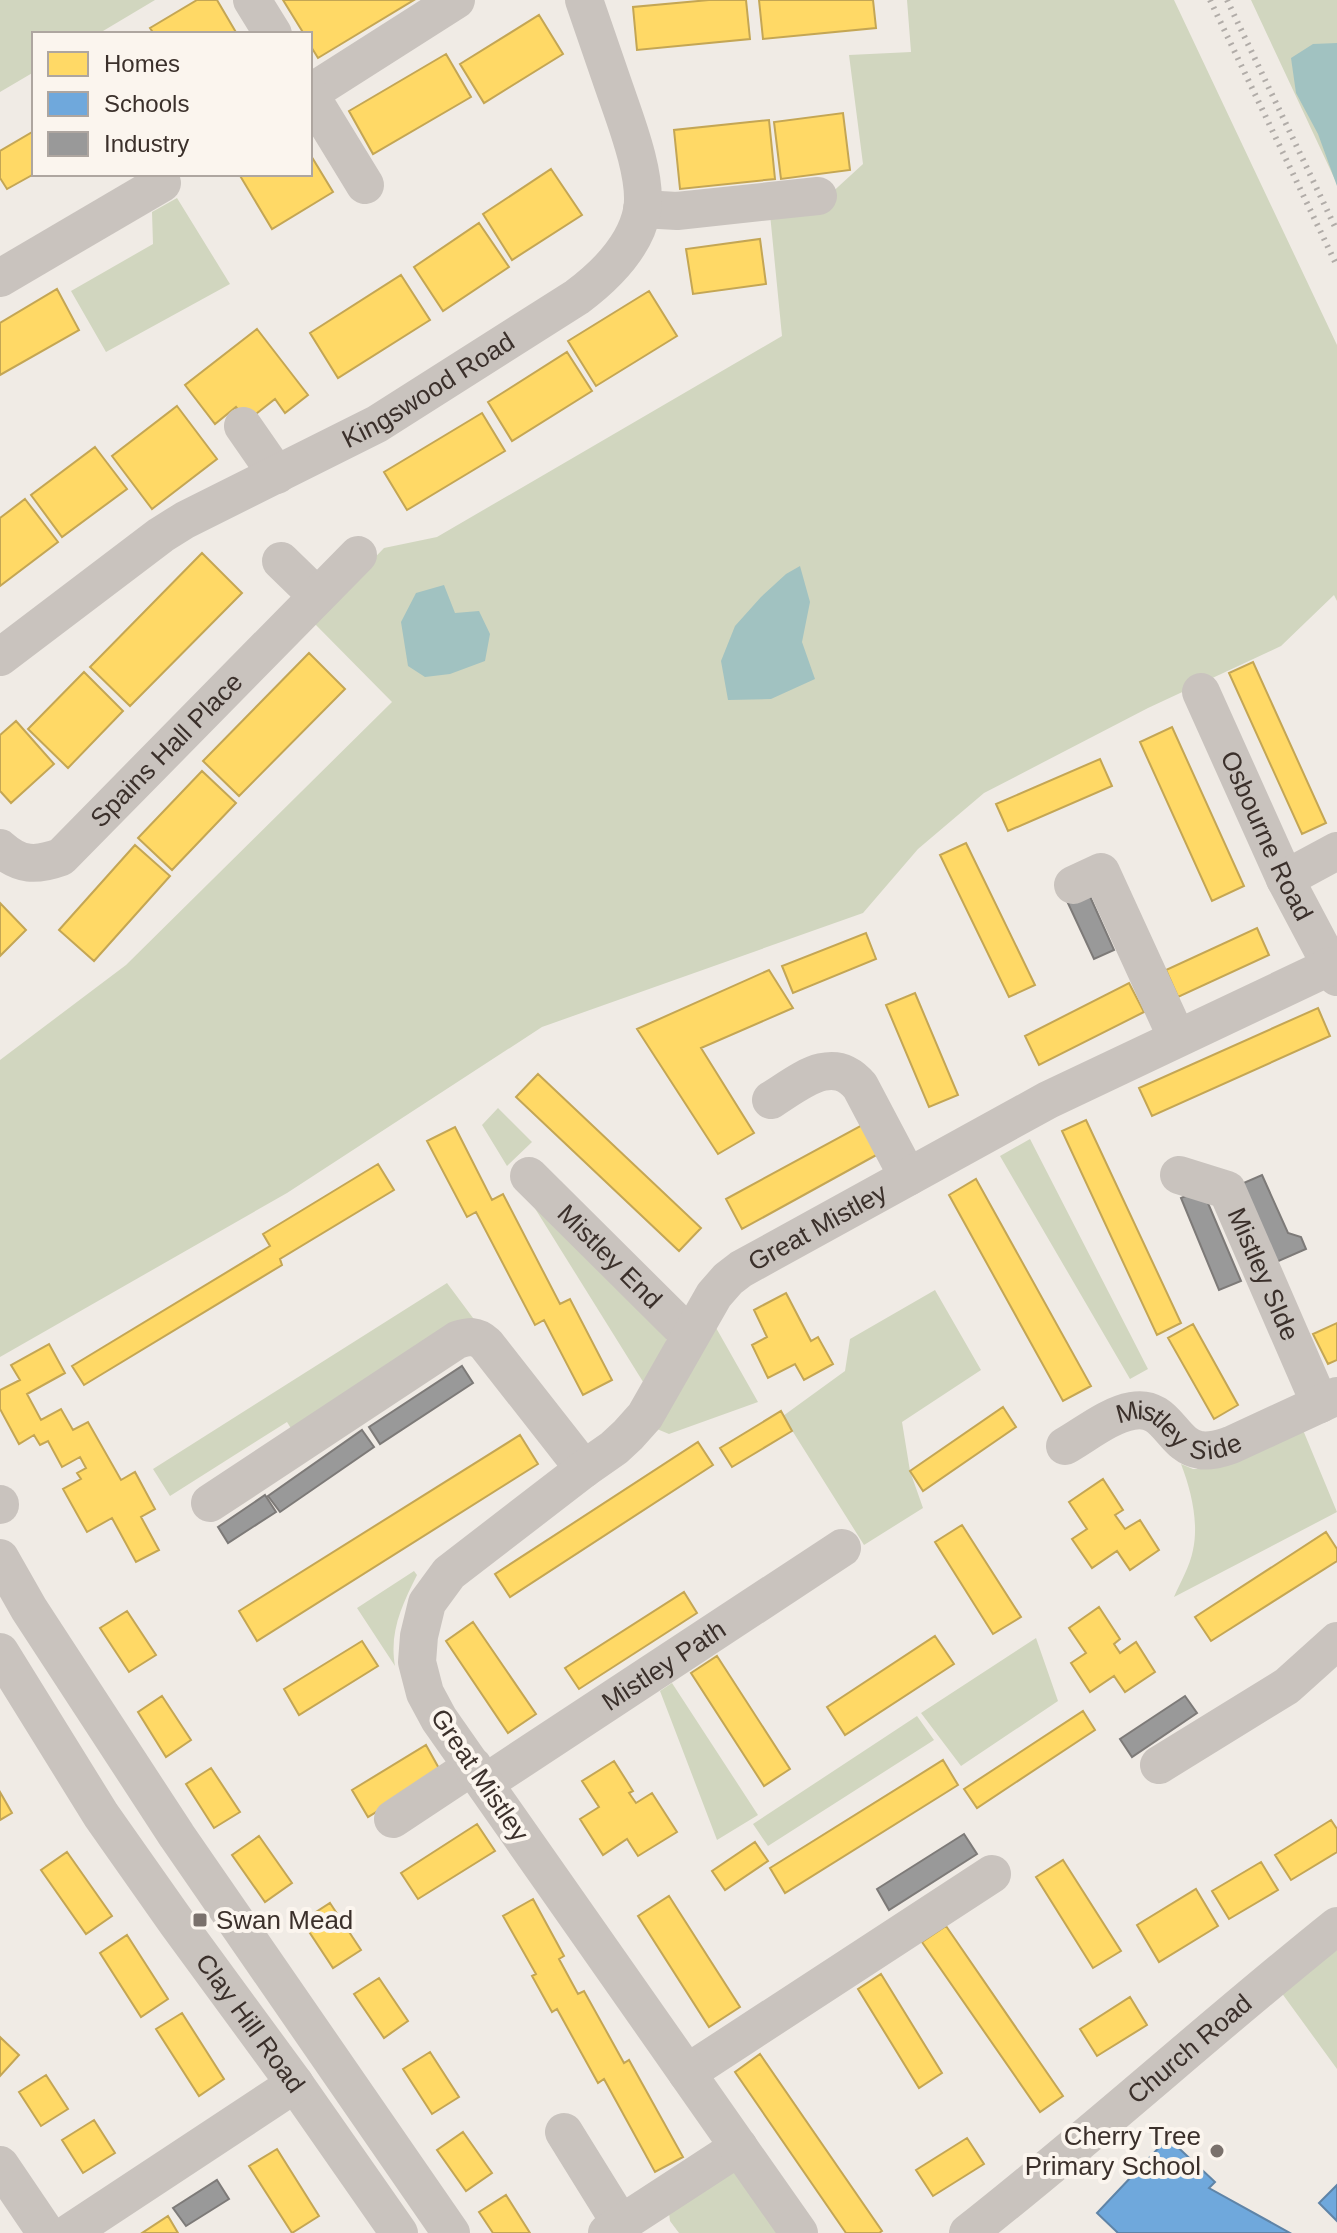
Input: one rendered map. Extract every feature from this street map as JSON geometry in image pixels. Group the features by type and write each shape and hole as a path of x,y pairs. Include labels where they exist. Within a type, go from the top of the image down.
{"street":[{"path":"252,0 272,32"},
{"path":"312,93 456,0"},
{"name":"Kingswood Road","path":"1,653 161,535 377,424 577,297 596,283 618,259 634,233 642,209 641,179 636,151 584,0"},
{"path":"312,97 365,185"},
{"path":"0,278 130,218 162,183"},
{"path":"642,209 677,211 818,196"},
{"path":"243,426 277,475"},
{"name":"Spains Hall Place","path":"0,848 24,863 42,864 61,857 358,555"},
{"path":"281,561 317,596"},
{"name":"Osbourne Road","path":"1201,692 1285,879 1334,972"},
{"path":"1285,879 1337,851"},
{"path":"1073,885 1101,872 1177,1038"},
{"name":"Great Mistley","path":"799,2233 439,1719 425,1693 417,1662 427,1603 449,1573 614,1448 645,1416 714,1295 741,1269 1048,1100 1177,1038 1334,972"},
{"name":"Great Mistley","path":"771,1100 826,1070 841,1070 852,1075 908,1177"},
{"name":"Mistley SIde","path":"1179,1175 1227,1190 1329,1400"},
{"name":"Mistley End","path":"529,1176 690,1336"},
{"path":"210,1503 457,1340 469,1336 479,1338 486,1344 584,1469"},
{"name":"Mistley Side","path":"1065,1446 1115,1417 1144,1410 1157,1414 1187,1446 1214,1450 1329,1400"},
{"name":"Mistley Path","path":"393,1819 479,1775 842,1548"},
{"path":"0,1558 29,1609 177,1836 451,2233"},
{"path":"1159,1765 1287,1686 1337,1641"},
{"name":"Clay Hill Road","path":"0,1652 101,1815 399,2233"},
{"path":"687,2073 992,1874"},
{"name":"Church Road","path":"968,2233 1337,1926"},
{"path":"69,2233 295,2084"},
{"path":"564,2132 614,2228 739,2147"},
{"path":"0,2165 46,2233"}],"green space":[{"path":"0,0 155,0 101,32 32,32 32,73 0,92"},
{"path":"907,0 1174,0 1337,345 1337,601 1334,595 1281,646 1148,708 984,793 918,849 863,913 542,1027 287,1193 0,1357 0,1060 126,965 392,702 313,622 384,548 437,537 782,336 770,214 815,208 863,164 849,55 911,52"},
{"path":"1251,0 1337,0 1337,184"},
{"path":"177,198 230,284 106,352 71,291 153,244 152,212"},
{"path":"498,1108 532,1142 507,1166 482,1125"},
{"path":"1030,1139 1148,1369 1130,1379 1000,1156"},
{"path":"531,1202 667,1337 645,1385"},
{"path":"447,1283 476,1322 292,1430 287,1422 170,1496 153,1469"},
{"path":"935,1290 981,1370 902,1422 910,1471 923,1508 864,1545 783,1416 845,1371 850,1339"},
{"path":"715,1326 758,1402 669,1434 657,1429"},
{"path":"1303,1430 1337,1512 1174,1597 1190,1562 1195,1539 1193,1506 1181,1464 1193,1469 1207,1469"},
{"path":"414,1571 417,1575 395,1630 395,1666 357,1608"},
{"path":"1036,1638 1058,1701 961,1766 921,1713"},
{"path":"672,1683 758,1815 717,1840 660,1691"},
{"path":"917,1716 934,1740 768,1846 753,1824"},
{"path":"1337,1950 1337,2069 1281,1992"},
{"path":"732,2170 789,2233 679,2233 670,2221 669,2213"}],"water":[{"path":"1337,43 1337,186 1318,134 1296,93 1291,58 1313,44"},
{"path":"800,566 810,602 802,642 815,679 771,699 728,700 721,661 735,626 761,597 786,574"},
{"path":"444,585 455,613 479,611 490,634 485,661 450,674 425,677 408,666 401,622 416,593"}],"building: Homes":[{"path":"197,0 217,0 236,32 153,32 150,28"},
{"path":"283,0 414,0 318,58 312,48 312,32 303,32"},
{"path":"746,0 750,39 637,50 633,7"},
{"path":"759,0 873,0 876,28 763,39"},
{"path":"539,15 563,54 484,103 460,64"},
{"path":"446,54 471,97 373,154 349,111"},
{"path":"843,113 850,170 781,179 774,122"},
{"path":"769,120 775,179 680,189 674,130"},
{"path":"32,132 32,175 7,189 0,178 0,151"},
{"path":"312,157 333,192 272,229 240,176 312,176"},
{"path":"551,169 582,215 512,260 483,214"},
{"path":"479,223 509,267 443,311 414,267"},
{"path":"760,239 766,284 693,294 686,249"},
{"path":"401,275 430,320 338,378 310,333"},
{"path":"57,289 79,330 0,375 0,323"},
{"path":"649,291 677,336 596,386 568,341"},
{"path":"257,329 308,395 285,413 275,399 247,421 236,407 215,424 185,385"},
{"path":"567,352 592,391 512,441 488,402"},
{"path":"177,406 217,459 152,509 112,456"},
{"path":"482,413 505,451 407,510 384,472"},
{"path":"95,447 127,489 62,537 31,495"},
{"path":"25,499 58,542 0,586 0,518"},
{"path":"202,553 242,593 130,706 90,667"},
{"path":"309,653 345,689 239,796 203,761"},
{"path":"1253,662 1326,823 1302,834 1229,673"},
{"path":"84,672 123,711 68,768 28,729"},
{"path":"16,721 54,764 11,803 0,791 0,735"},
{"path":"1172,727 1244,886 1212,901 1140,742"},
{"path":"1100,759 1112,786 1008,831 996,804"},
{"path":"202,771 236,803 172,870 138,838"},
{"path":"966,843 1035,985 1009,997 940,855"},
{"path":"135,845 170,876 94,961 59,930"},
{"path":"0,903 26,930 0,956"},
{"path":"1257,928 1269,955 1178,997 1166,970"},
{"path":"866,933 876,959 793,993 782,966"},
{"path":"769,970 793,1008 701,1048 754,1133 718,1154 637,1029"},
{"path":"1129,983 1144,1012 1039,1065 1025,1036"},
{"path":"915,993 958,1095 929,1107 886,1005"},
{"path":"1318,1008 1330,1036 1152,1116 1139,1088"},
{"path":"538,1074 701,1228 679,1251 516,1097"},
{"path":"1086,1120 1181,1323 1157,1335 1062,1131"},
{"path":"864,1124 880,1153 742,1229 726,1199"},
{"path":"455,1127 492,1200 503,1194 560,1304 570,1299 612,1380 583,1395 544,1320 535,1325 476,1212 467,1217 427,1141"},
{"path":"378,1164 394,1190 280,1259 282,1265 84,1385 72,1366 270,1246 263,1234"},
{"path":"976,1179 1091,1386 1063,1401 949,1195"},
{"path":"786,1293 811,1341 818,1337 833,1364 804,1380 795,1364 768,1378 752,1345 767,1337 754,1310"},
{"path":"1337,1323 1337,1360 1328,1364 1313,1334"},
{"path":"1193,1324 1238,1405 1214,1419 1168,1338"},
{"path":"49,1344 65,1373 27,1394 41,1420 61,1409 73,1430 88,1422 121,1480 135,1472 155,1509 141,1517 159,1550 136,1562 112,1518 87,1532 63,1489 81,1479 77,1473 86,1468 80,1457 62,1467 48,1441 40,1445 34,1435 19,1444 0,1409 0,1390 20,1380 11,1365"},
{"path":"1003,1407 1016,1427 923,1491 910,1471"},
{"path":"781,1411 792,1431 732,1467 720,1448"},
{"path":"520,1435 538,1464 257,1641 239,1611"},
{"path":"698,1442 713,1465 510,1597 495,1574"},
{"path":"1103,1479 1123,1510 1115,1515 1125,1529 1140,1520 1159,1550 1130,1570 1117,1551 1092,1568 1072,1539 1087,1529 1069,1502"},
{"path":"962,1525 1021,1617 993,1634 935,1542"},
{"path":"1326,1532 1337,1549 1337,1561 1211,1641 1195,1617"},
{"path":"684,1592 697,1613 579,1689 565,1668"},
{"path":"1099,1607 1120,1639 1114,1644 1120,1653 1136,1642 1155,1672 1125,1692 1114,1676 1090,1692 1071,1663 1086,1653 1069,1628"},
{"path":"127,1611 156,1655 129,1672 100,1628"},
{"path":"473,1622 536,1714 508,1733 446,1641"},
{"path":"935,1636 954,1664 845,1735 827,1707"},
{"path":"362,1641 378,1666 299,1715 284,1689"},
{"path":"717,1656 790,1769 764,1786 691,1673"},
{"path":"162,1696 191,1740 166,1757 138,1712"},
{"path":"1083,1711 1095,1730 977,1808 964,1789"},
{"path":"426,1745 441,1772 368,1817 352,1790"},
{"path":"943,1760 958,1785 785,1893 770,1868"},
{"path":"614,1761 633,1791 629,1793 636,1803 652,1793 677,1832 638,1856 627,1839 603,1855 580,1819 599,1807 582,1781"},
{"path":"211,1768 240,1812 214,1828 186,1784"},
{"path":"0,1792 12,1813 0,1820"},
{"path":"1331,1820 1337,1829 1337,1852 1291,1880 1275,1855"},
{"path":"477,1824 495,1851 418,1899 401,1873"},
{"path":"259,1836 292,1883 265,1902 232,1855"},
{"path":"755,1842 768,1861 725,1890 712,1871"},
{"path":"67,1852 112,1916 86,1934 41,1870"},
{"path":"1063,1860 1121,1951 1093,1968 1036,1877"},
{"path":"1261,1862 1278,1890 1229,1919 1212,1891"},
{"path":"1196,1889 1218,1926 1159,1962 1137,1925"},
{"path":"669,1896 740,2007 709,2027 638,1916"},
{"path":"533,1899 564,1956 559,1959 578,1994 584,1991 624,2063 629,2060 683,2157 655,2172 604,2079 598,2083 557,2009 552,2012 532,1976 536,1974 503,1916"},
{"path":"330,1903 361,1950 333,1968 302,1921"},
{"path":"946,1926 1063,2096 1040,2112 922,1942"},
{"path":"127,1935 168,1999 141,2017 100,1953"},
{"path":"881,1974 942,2073 919,2088 858,1989"},
{"path":"379,1978 408,2021 384,2038 354,1994"},
{"path":"1130,1997 1147,2025 1097,2056 1080,2029"},
{"path":"182,2013 224,2079 199,2096 156,2029"},
{"path":"0,2037 19,2055 0,2076"},
{"path":"430,2052 459,2097 432,2114 403,2069"},
{"path":"760,2054 882,2231 846,2233 735,2072"},
{"path":"46,2075 68,2109 41,2126 19,2092"},
{"path":"94,2120 115,2153 83,2173 62,2140"},
{"path":"463,2132 492,2173 466,2191 437,2150"},
{"path":"967,2138 984,2164 933,2196 916,2170"},
{"path":"277,2149 319,2216 292,2233 249,2166"},
{"path":"506,2195 530,2233 493,2233 479,2212"},
{"path":"168,2216 178,2233 142,2233"}],"building: Schools":[{"path":"1168,2138 1215,2182 1209,2188 1290,2233 1118,2233 1097,2213"},
{"path":"1337,2185 1337,2221 1319,2203"}],"building: Industry":[{"path":"1088,892 1114,950 1094,959 1067,901"},
{"path":"1262,1175 1288,1233 1301,1237 1306,1249 1274,1263 1239,1185"},
{"path":"1202,1189 1241,1281 1219,1290 1181,1198"},
{"path":"462,1366 473,1383 380,1444 369,1427"},
{"path":"362,1430 374,1447 280,1512 268,1496"},
{"path":"265,1495 276,1512 228,1543 218,1527"},
{"path":"1185,1696 1197,1713 1132,1757 1120,1739"},
{"path":"964,1834 977,1854 889,1910 877,1889"},
{"path":"217,2180 229,2199 186,2226 173,2208"}],"railway":[{"path":"1210,0 1337,266"},
{"path":"1227,0 1337,231"}],"place":[{"name":"Swan Mead","path":"200,1920"},
{"name":"Cherry Tree Primary School","path":"1217,2151"}]}
